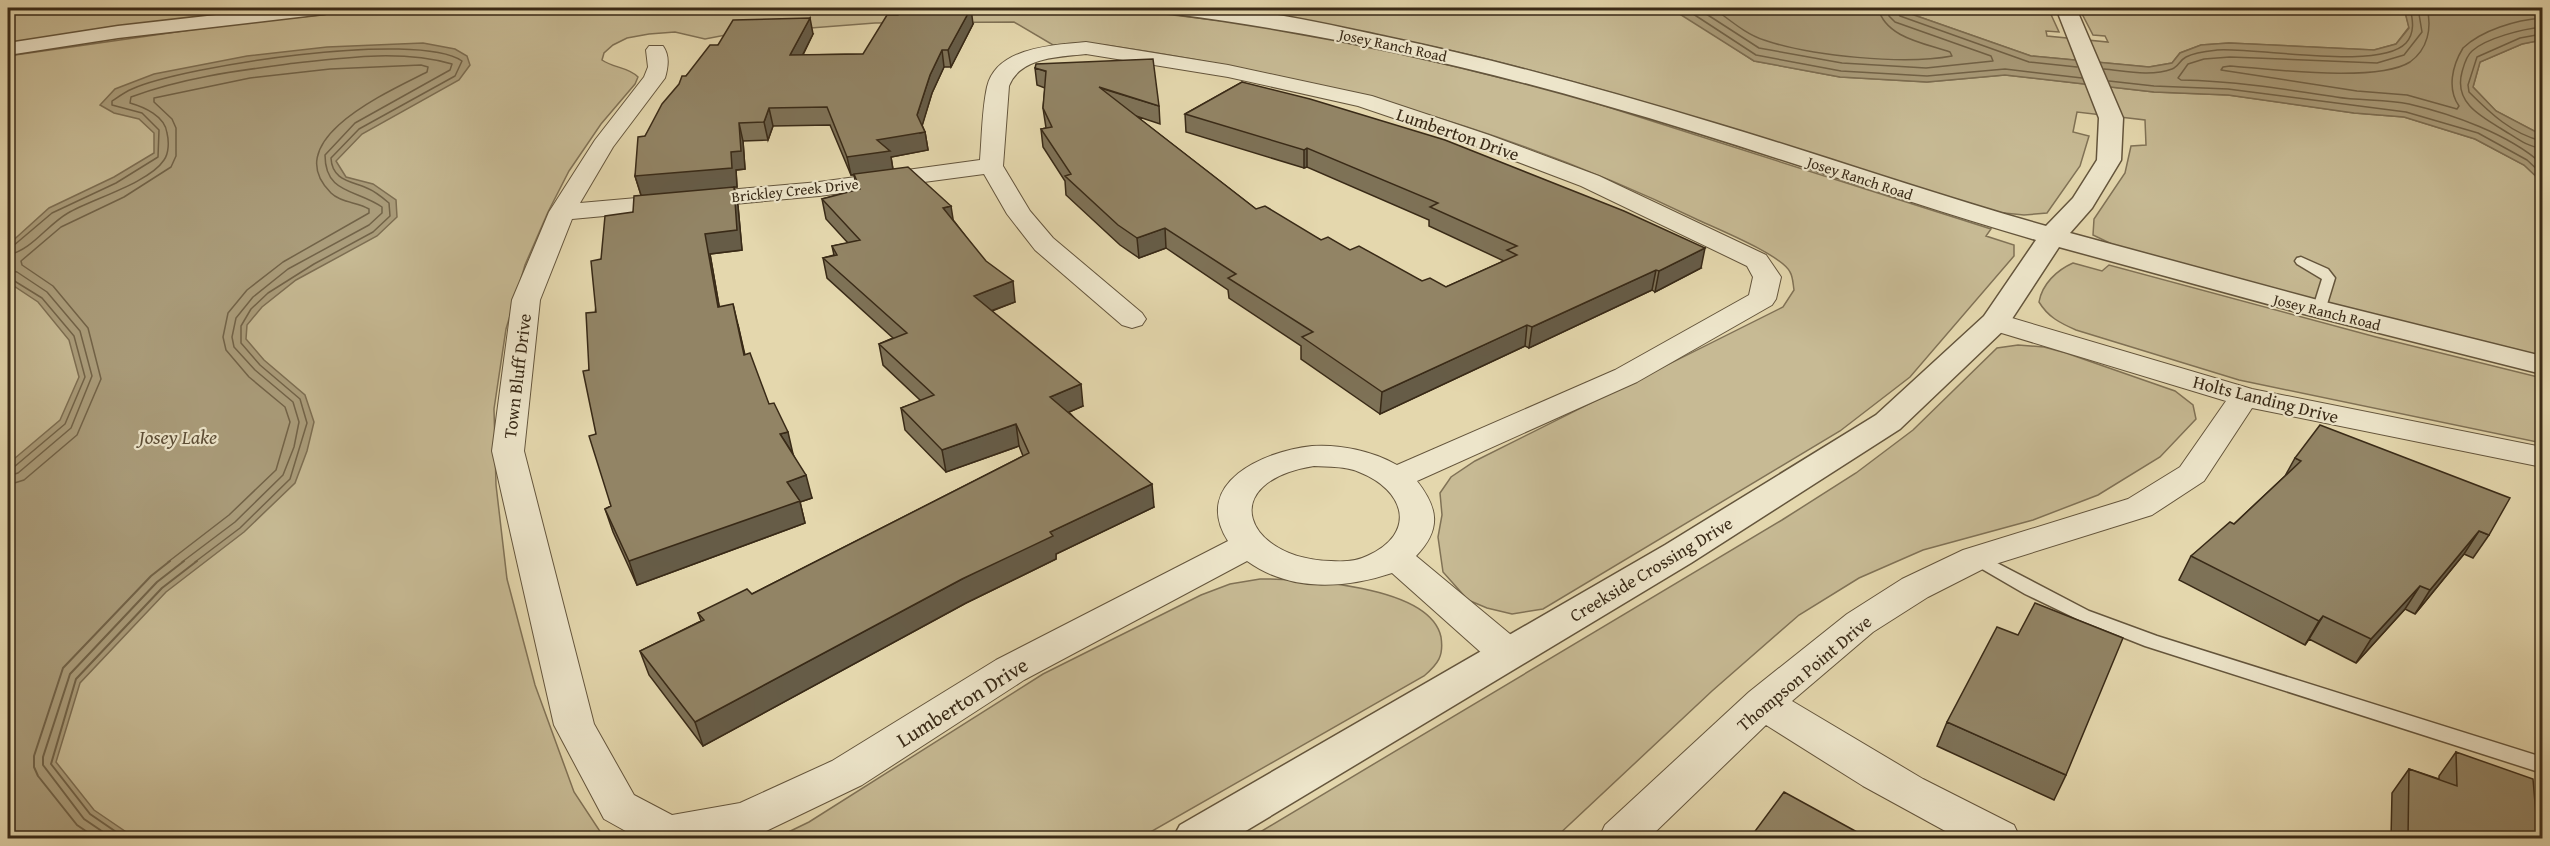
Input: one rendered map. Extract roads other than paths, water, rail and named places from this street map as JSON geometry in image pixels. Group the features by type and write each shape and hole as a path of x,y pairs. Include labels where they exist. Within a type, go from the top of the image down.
{"street":[{"path":"8,49 151,28 324,8"},
{"name":"Josey Ranch Road","path":"1175,8 1312,29 1496,67 1679,119 1937,203 2052,236 2319,311 2542,365"},
{"name":"Creekside Crossing Drive","path":"1196,838 1678,554 1888,422 1995,322 2052,236 2083,202 2109,160 2112,118 2066,8"},
{"name":"Lumberton Drive","path":"991,166 998,86 1002,76 1013,65 1040,54 1086,48 1228,71 1353,99 1449,130 1590,181 1757,261 1767,277 1762,299 1626,376 1395,478"},
{"name":"Town Bluff Drive","path":"656,50 657,67 654,78 603,145 562,212 526,300 508,451 574,725 619,807 668,834"},
{"path":"991,166 1020,214 1044,244 1132,319"},
{"name":"Brickley Creek Drive","path":"562,212 819,189 991,166"},
{"name":"Holts Landing Drive","path":"1995,322 2244,397 2314,413 2542,457"},
{"name":"Thompson Point Drive","path":"1622,838 1763,703 1860,622 1915,588 1976,558 2140,507 2192,474 2244,397"},
{"path":"1314,456 1343,458 1372,465 1395,478 1410,492 1418,508 1418,526 1410,542 1395,557 1368,569 1335,574 1302,572 1271,562 1248,546 1235,527 1234,507 1242,488 1260,472 1285,461 1314,456"},
{"name":"Lumberton Drive","path":"668,834 747,820 847,773 1010,670 1248,546"},
{"path":"1395,557 1508,654"},
{"path":"1763,703 1854,762 1952,816 1998,838"}],"lane":[{"path":"2301,261 2323,272 2328,278 2319,311"},
{"path":"1976,558 2031,590 2083,615 2151,641 2542,765"}],"water":[{"path":"1670,8 1894,8 2031,56 2149,67 2172,63 2180,53 2201,45 2229,43 2374,50 2396,44 2409,28 2404,8 2542,8 2542,40 2522,44 2480,62 2473,87 2496,111 2542,135 2542,182 2524,165 2475,139 2404,117 2354,113 2228,95 2154,92 2005,75 1927,82 1840,77 1754,61"},
{"name":"Josey Lake","path":"423,43 455,49 467,56 470,65 459,80 362,134 336,161 346,177 373,184 396,200 397,217 377,236 296,280 262,307 247,325 246,339 264,360 305,395 314,422 307,451 295,483 244,532 166,592 80,683 56,762 94,810 135,838 8,838 8,464 60,420 79,377 69,340 38,302 8,282 8,245 49,208 114,177 154,153 154,133 139,119 114,113 100,105 115,89 154,74 247,56 327,47"}]}
